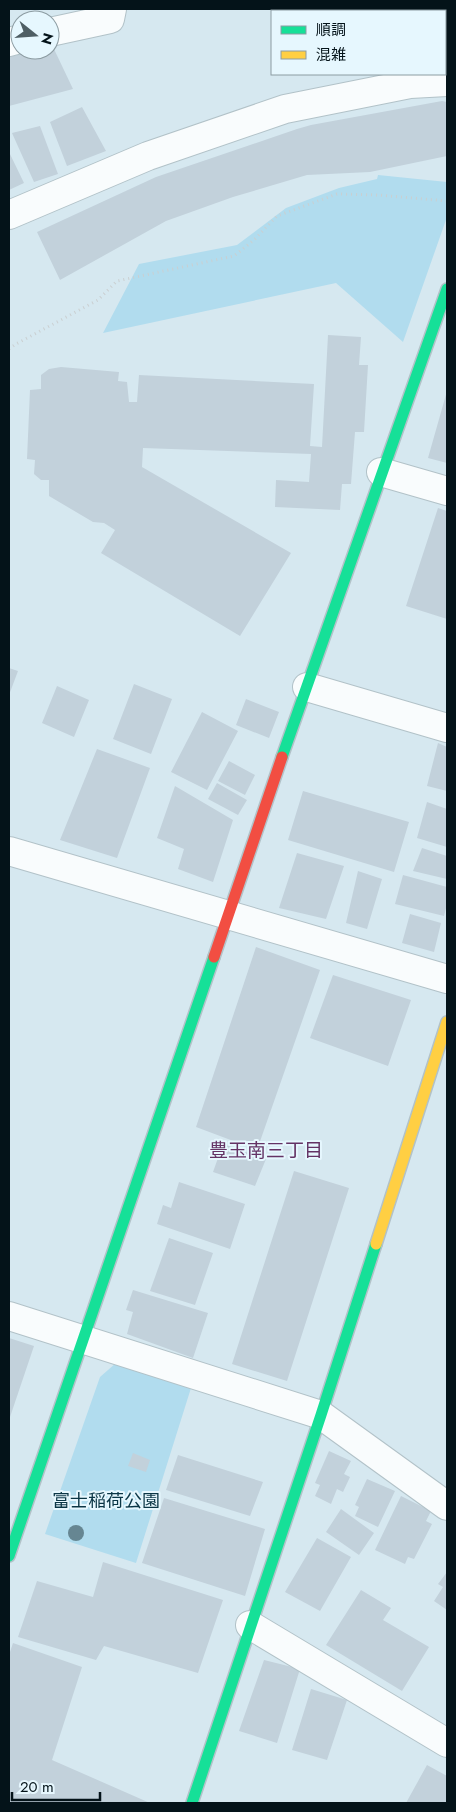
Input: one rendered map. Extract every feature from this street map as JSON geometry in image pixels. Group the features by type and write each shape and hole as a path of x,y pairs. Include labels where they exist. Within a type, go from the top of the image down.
{"street":[{"path":"60,30 110,19 112,9"},
{"path":"9,215 148,156 285,109 410,84 447,82"},
{"path":"9,1556 228,914 381,472 447,289"},
{"path":"381,472 447,492"},
{"path":"307,687 447,728"},
{"path":"9,851 447,979"},
{"path":"192,1803 447,1022"},
{"path":"9,1316 320,1415 447,1506"},
{"path":"250,1625 447,1743"}],"path":[{"path":"9,349 98,300 117,281 234,256 254,240 277,216 337,194 378,195 447,201"}],"green space":[{"path":"378,175 447,182 447,217 403,342 336,283 103,333 139,264 237,245 286,208 339,188 377,179"},
{"name":"富士稲荷公園","path":"116,1363 191,1388 136,1563 45,1534 100,1377"}],"building":[{"path":"446,9 447,51 446,10 424,10"},
{"path":"9,57 10,60 59,60 73,89 9,106"},
{"path":"442,101 447,102 447,156 370,172 307,175 233,197 166,221 60,280 37,232 156,177 297,129"},
{"path":"82,107 106,151 67,166 50,122"},
{"path":"40,126 58,174 34,182 12,133"},
{"path":"9,152 24,183 9,190"},
{"path":"328,335 361,337 359,365 368,365 364,432 355,432 351,484 342,484 340,510 275,507 276,480 309,482 311,454 143,448 142,467 291,553 240,636 101,553 115,530 104,523 93,522 49,496 49,480 41,480 34,474 35,460 27,459 30,390 41,389 41,375 49,369 61,367 119,372 118,381 127,382 129,402 137,402 139,375 314,384 310,446 322,447"},
{"path":"447,391 447,463 428,458"},
{"path":"438,508 447,511 447,619 406,606"},
{"path":"9,668 18,671 9,695"},
{"path":"134,684 172,699 151,754 113,739"},
{"path":"57,686 89,700 74,737 42,723"},
{"path":"246,699 279,712 269,738 236,725"},
{"path":"202,712 238,731 207,790 171,772"},
{"path":"438,743 447,747 447,791 427,786"},
{"path":"97,749 150,768 117,858 60,840"},
{"path":"229,761 255,775 245,795 218,781"},
{"path":"217,783 247,800 238,815 208,799"},
{"path":"175,786 233,820 213,882 178,869 184,849 157,838"},
{"path":"303,791 409,822 394,872 288,840"},
{"path":"427,802 447,809 447,847 417,838"},
{"path":"422,848 447,856 447,879 413,871"},
{"path":"297,853 344,866 326,919 279,908"},
{"path":"358,871 382,879 367,929 346,923"},
{"path":"403,875 447,887 447,904 444,916 395,904"},
{"path":"410,914 441,923 434,952 402,943"},
{"path":"256,947 320,970 257,1150 196,1127"},
{"path":"333,975 411,1000 388,1066 310,1038"},
{"path":"223,1144 266,1159 255,1186 213,1172"},
{"path":"294,1171 349,1188 287,1381 232,1364"},
{"path":"179,1182 245,1204 230,1249 157,1224 163,1205 171,1208"},
{"path":"169,1238 213,1253 195,1305 150,1291"},
{"path":"133,1290 208,1313 193,1358 127,1334 133,1312 126,1310"},
{"path":"9,1338 34,1346 9,1420"},
{"path":"329,1451 351,1461 344,1474 350,1477 343,1492 337,1489 331,1504 315,1496 320,1485 315,1483"},
{"path":"133,1453 150,1460 146,1472 128,1466"},
{"path":"178,1455 263,1482 250,1516 166,1490"},
{"path":"367,1479 395,1491 378,1527 355,1516 359,1507 355,1505"},
{"path":"401,1496 431,1511 426,1521 432,1524 414,1559 408,1557 405,1564 375,1550"},
{"path":"164,1498 265,1529 245,1596 142,1563"},
{"path":"341,1509 374,1533 359,1555 326,1532"},
{"path":"317,1538 351,1557 320,1611 285,1592"},
{"path":"103,1562 223,1600 198,1673 104,1646 96,1660 18,1637 37,1581 93,1597"},
{"path":"447,1572 447,1610 434,1601 443,1587 438,1584"},
{"path":"361,1590 391,1608 383,1620 429,1647 402,1691 326,1645"},
{"path":"13,1643 82,1667 52,1760 150,1803 9,1803 9,1655"},
{"path":"264,1660 300,1669 277,1743 239,1731"},
{"path":"311,1689 347,1700 327,1760 292,1750"},
{"path":"427,1765 447,1776 447,1803 406,1803"}],"traffic: fast":[{"path":"282,757 447,289"},
{"path":"9,1556 214,957"},
{"path":"192,1803 376,1244"}],"traffic: slow":[{"path":"376,1244 447,1022"}],"traffic: jam":[{"path":"214,957 282,757"}],"district":[{"name":"豊玉南三丁目","path":"266,1150"}]}
